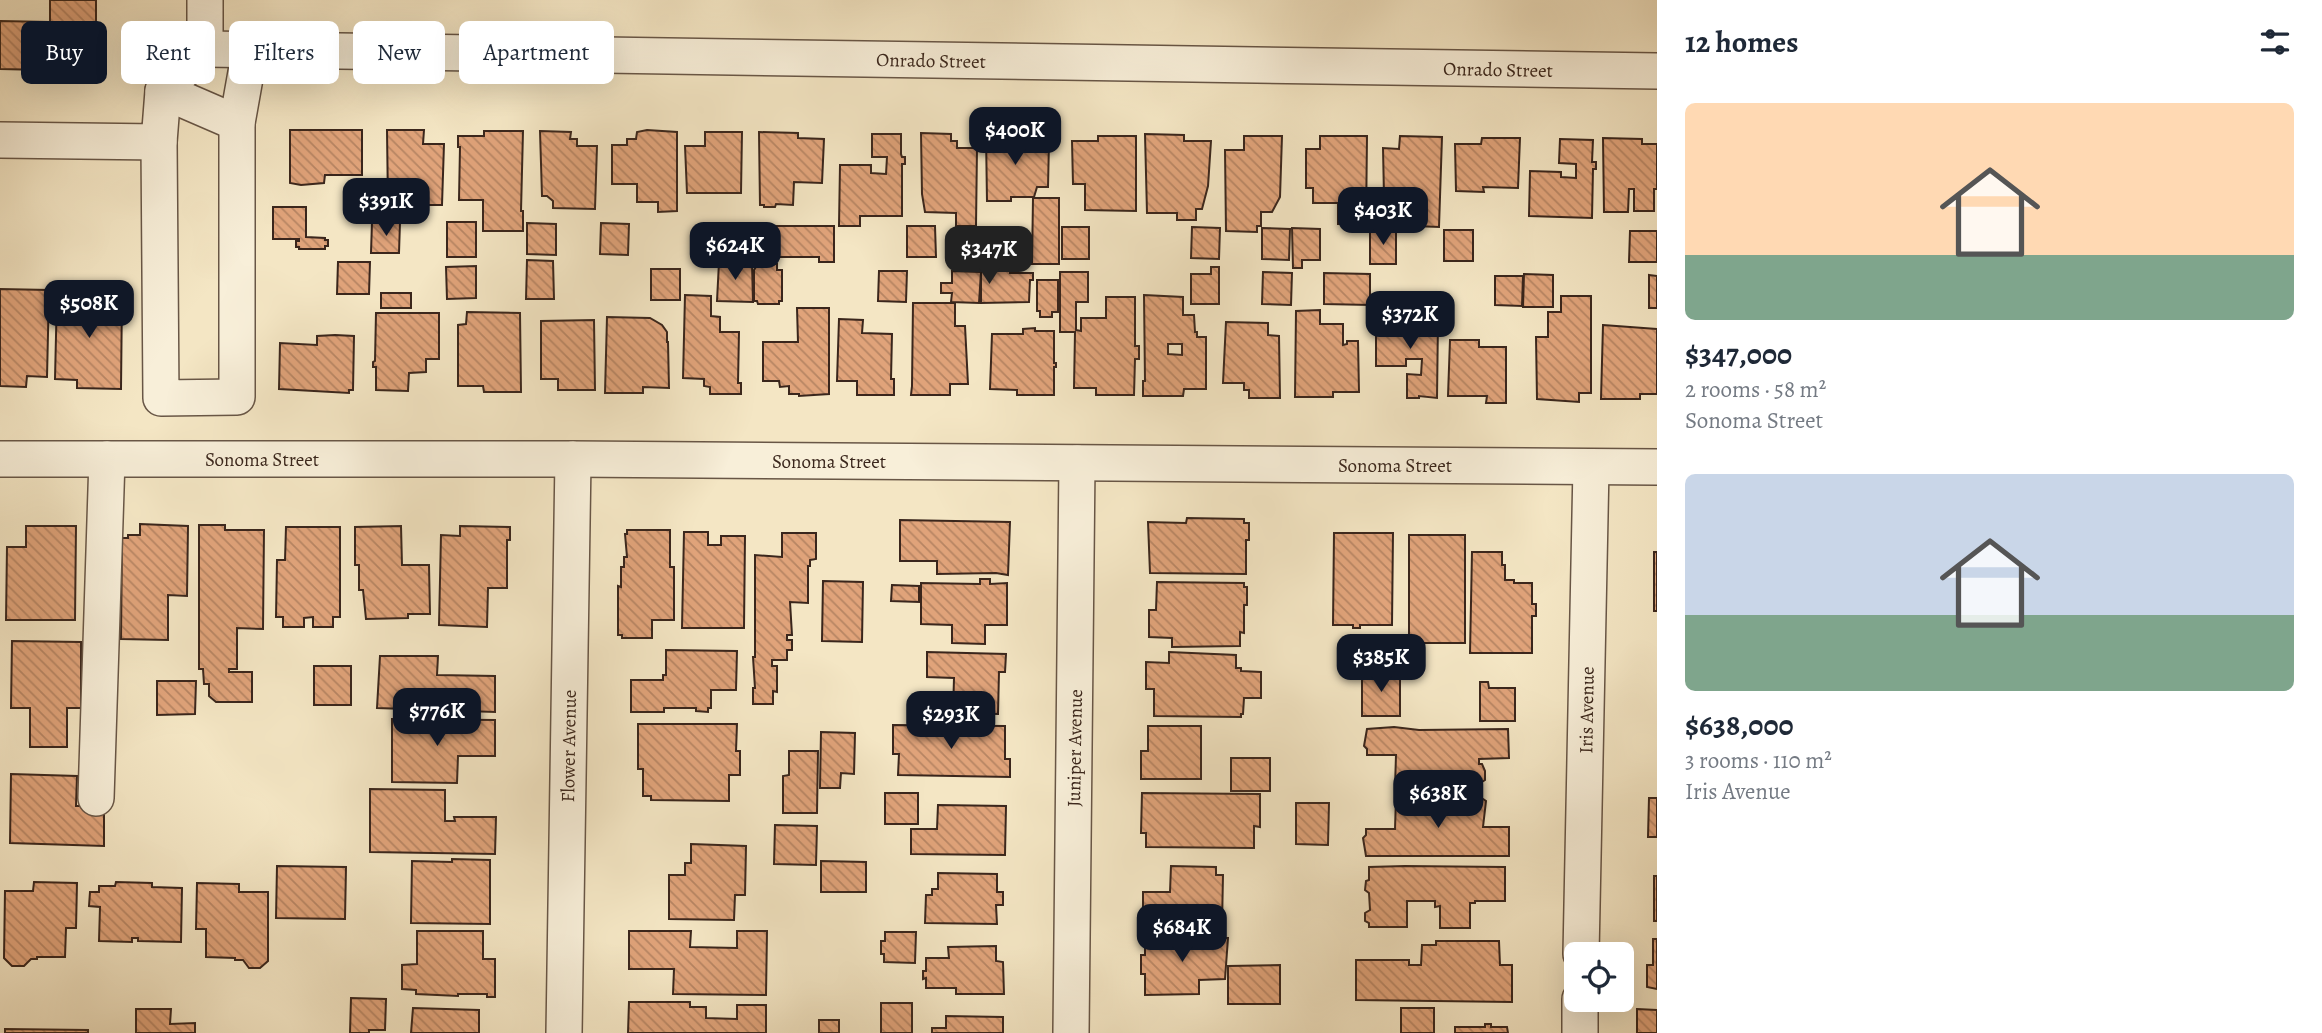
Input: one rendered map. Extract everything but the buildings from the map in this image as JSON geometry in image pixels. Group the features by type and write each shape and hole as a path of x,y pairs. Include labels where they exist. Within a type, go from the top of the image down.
{"street":[{"path":"205,0 205,21"},
{"name":"Onrado Street","path":"339,51 1657,71"},
{"path":"170,84 163,91 159,142 161,398 237,397 237,123 244,84"},
{"path":"163,91 237,123"},
{"path":"0,140 159,142"},
{"name":"Sonoma Street","path":"0,459 573,459 1657,467"},
{"path":"96,798 107,459"},
{"name":"Flower Avenue","path":"564,1033 573,459"},
{"name":"Juniper Avenue","path":"1071,1033 1077,463"},
{"name":"Iris Avenue","path":"1581,942 1591,467"},
{"path":"1580,1012 1580,1033"}]}
